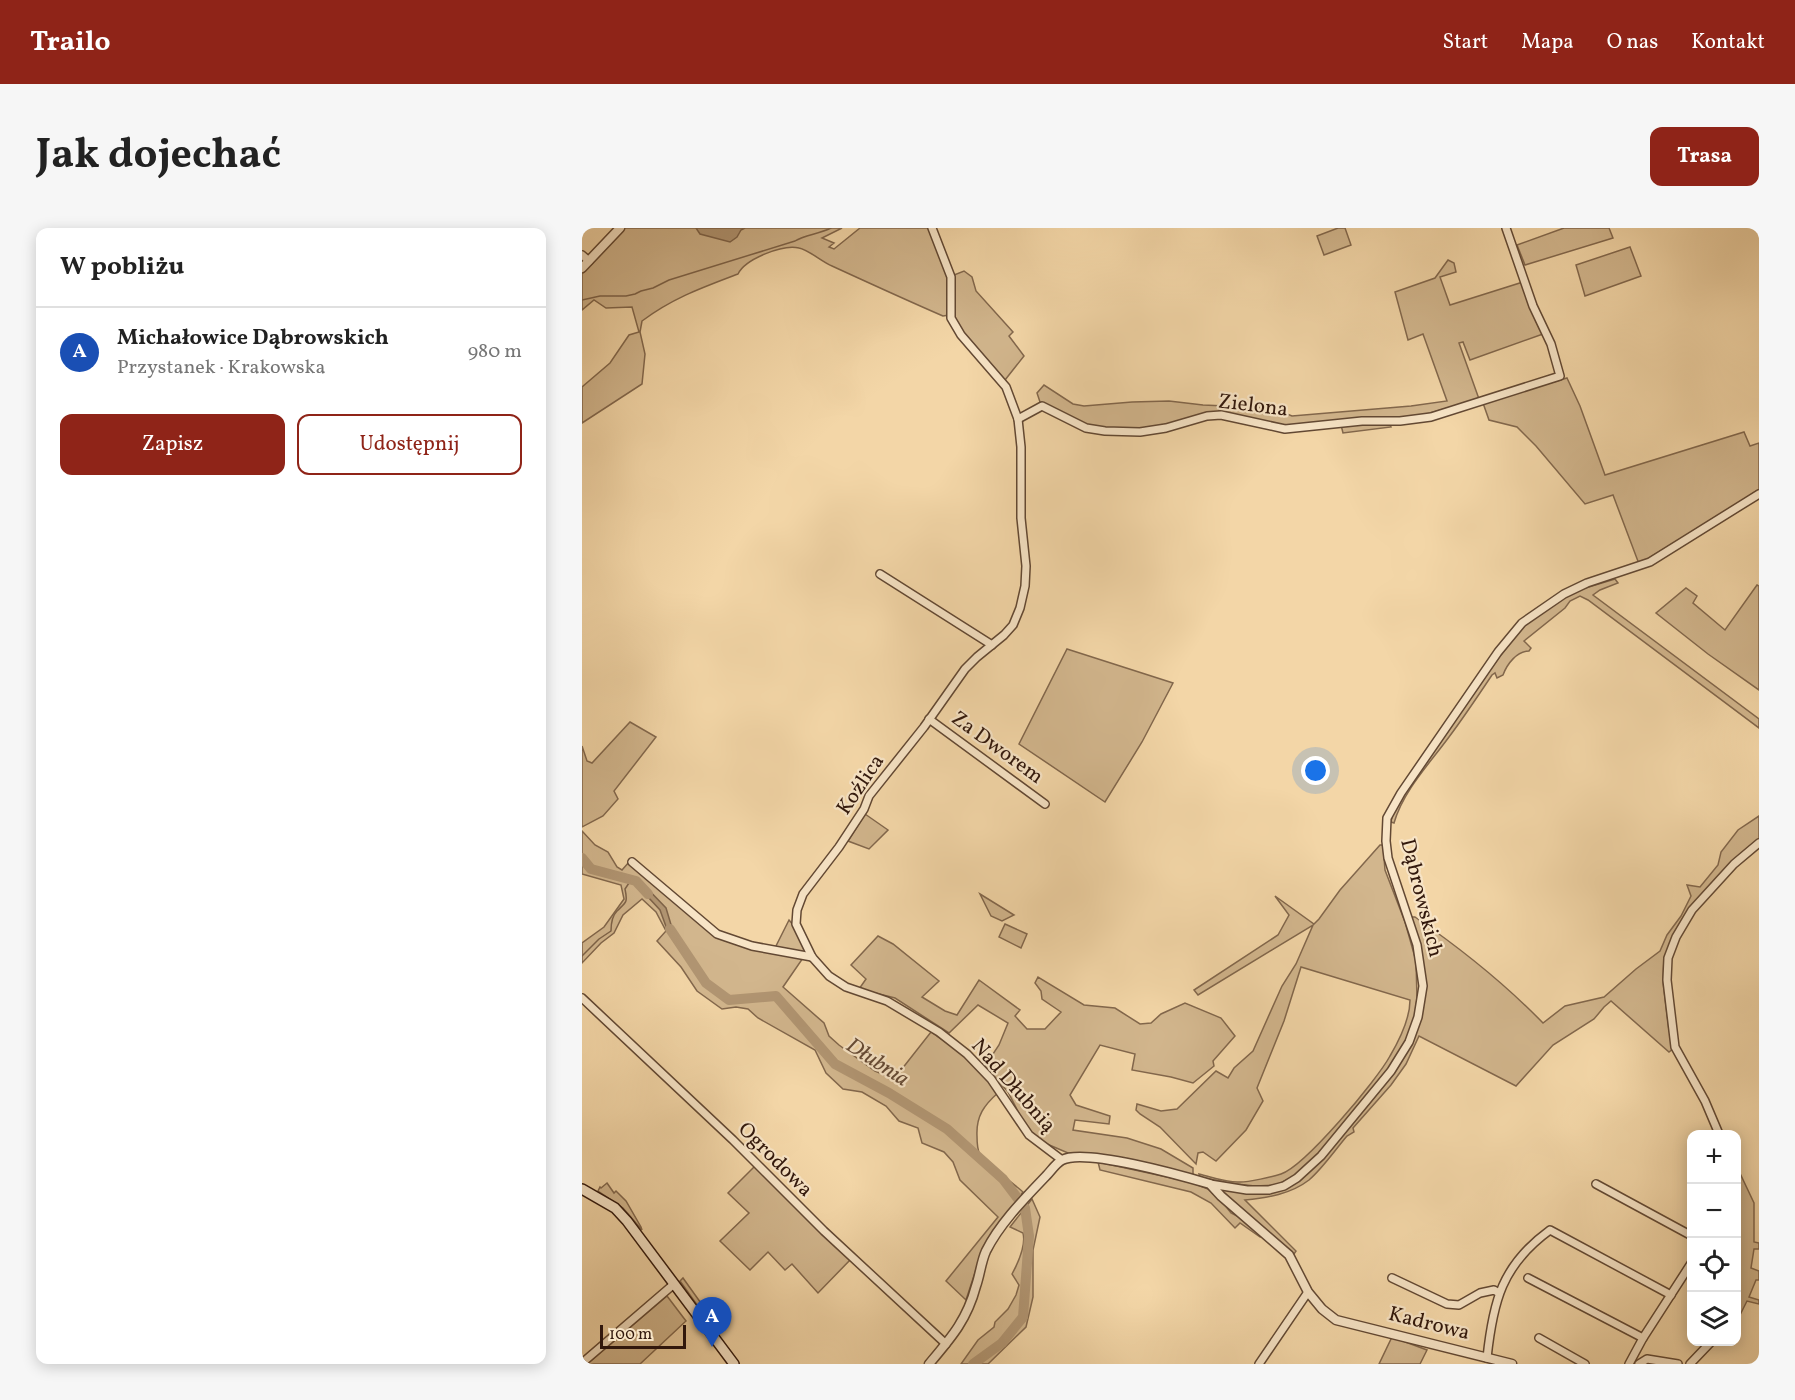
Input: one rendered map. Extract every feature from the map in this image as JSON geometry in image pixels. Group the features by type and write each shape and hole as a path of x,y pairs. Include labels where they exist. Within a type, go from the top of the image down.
{"main road":[{"path":"582,1189 607,1203 622,1215 734,1364"}],"street":[{"path":"582,268 586,258 620,228"},
{"name":"Koźlica","path":"812,957 796,924 797,910 803,894 839,847 864,809 869,796 965,669 1013,625 1025,586 1021,447 1018,419 1006,387 961,335 951,318 951,277 932,228"},
{"name":"Zielona","path":"1018,419 1042,406 1086,428 1105,431 1140,432 1221,415 1285,429 1362,421 1400,421 1431,417 1560,376 1551,344 1533,306 1506,228"},
{"name":"Dąbrowskich","path":"1062,1160 1077,1156 1098,1158 1210,1184 1247,1190 1269,1190 1284,1186 1297,1178 1321,1156 1391,1071 1409,1042 1419,1017 1423,986 1417,945 1388,858 1386,841 1387,818 1395,802 1498,652 1522,622 1564,594 1650,562 1759,494"},
{"path":"880,574 992,645"},
{"name":"Za Dworem","path":"929,719 1045,804"},
{"path":"1717,1130 1705,1101 1675,1047 1666,980 1668,958 1676,937 1692,910 1734,864 1759,843"},
{"path":"633,862 717,934 752,946 812,957"},
{"name":"Nad Dłubnią","path":"812,957 829,976 846,987 888,1001 939,1032 967,1053 991,1079 1029,1135 1062,1160"},
{"name":"Ogrodowa","path":"582,998 733,1140 824,1231 946,1344"},
{"path":"929,1364 960,1327 976,1287 982,1260 994,1237 1028,1195 1062,1160"},
{"path":"1210,1184 1290,1255 1308,1292 1259,1364"},
{"path":"1596,1184 1687,1233"},
{"path":"1487,1358 1491,1323 1498,1293 1507,1275 1522,1255 1550,1230 1671,1295"},
{"path":"1629,1364 1687,1270"},
{"path":"1392,1278 1447,1304 1459,1305 1480,1293 1494,1290 1498,1293"},
{"path":"1528,1278 1643,1338"},
{"path":"582,1363 674,1284"},
{"name":"Kadrowa","path":"1308,1292 1322,1309 1336,1320 1512,1364"},
{"path":"1539,1338 1585,1364"},
{"path":"1690,1364 1706,1346"},
{"path":"1639,1364 1647,1359 1678,1364"}],"shaded area":[{"path":"624,228 842,228 822,238 834,243 829,247 834,249 860,228 930,228 949,278 949,315 943,316 901,298 828,264 803,249 784,248 756,258 742,268 738,274 676,300 642,321 640,332 645,354 642,384 582,423 582,387 610,363 629,335 639,332 632,307 606,308 594,300 582,310 582,274"},
{"path":"696,228 745,228 730,242 700,234"},
{"path":"1338,228 1345,228 1351,245 1324,255 1317,236"},
{"path":"1564,228 1609,228 1613,238 1525,265 1517,245"},
{"path":"1630,247 1641,276 1585,296 1576,265"},
{"path":"1448,260 1454,263 1456,272 1440,277 1450,305 1523,282 1543,334 1470,360 1463,342 1459,343 1479,399 1416,417 1363,419 1283,427 1224,414 1219,410 1219,414 1144,429 1093,428 1041,405 1037,393 1044,385 1073,404 1084,406 1169,401 1272,408 1292,416 1447,401 1423,334 1408,340 1395,292 1435,278"},
{"path":"964,271 972,277 976,291 1013,332 1009,336 1024,356 1005,380 963,333 953,315 954,275"},
{"path":"1567,378 1580,406 1605,475 1744,432 1750,446 1759,443 1759,489 1639,564 1613,495 1585,504 1517,427 1489,420 1483,403"},
{"path":"1389,423 1391,427 1343,433 1341,425"},
{"path":"1615,579 1618,583 1593,595 1759,719 1759,728 1580,596 1570,601 1565,608 1524,641 1531,648 1513,659 1503,675 1497,678 1495,673 1492,675 1410,789 1394,823 1391,822 1393,812 1405,792 1525,623 1558,601 1582,589"},
{"path":"1757,585 1759,586 1759,690 1656,613 1686,588 1697,596 1693,603 1725,630"},
{"path":"1067,649 1173,683 1142,742 1105,802 1019,744"},
{"path":"630,722 656,737 614,791 618,799 603,816 582,827 582,746 587,761 592,763"},
{"path":"865,814 888,830 869,849 848,841"},
{"path":"1759,816 1759,846 1728,868 1671,943 1664,958 1663,982 1669,1030 1674,1048 1669,1052 1611,1001 1594,1019 1553,1045 1516,1086 1419,1036 1406,1064 1391,1085 1353,1128 1354,1132 1347,1136 1309,1180 1287,1192 1245,1200 1296,1251 1294,1254 1233,1203 1221,1190 1225,1188 1249,1193 1300,1180 1323,1158 1394,1071 1424,1000 1426,983 1421,950 1411,917 1415,917 1465,954 1513,994 1543,1023 1565,1006 1604,997 1660,951 1691,896 1687,885 1700,887 1718,865 1721,852 1738,830"},
{"path":"582,831 595,845 608,852 617,867 622,870 629,862 716,936 803,958 783,987 824,1023 829,1036 875,1071 894,1079 931,1032 961,1053 999,1092 985,1106 980,1117 977,1129 978,1150 988,1163 1023,1192 982,1251 966,1300 946,1281 998,1217 960,1180 953,1162 944,1152 922,1143 918,1128 899,1121 886,1106 862,1092 843,1089 826,1073 815,1050 758,1018 748,1009 736,1007 722,1009 697,991 681,967 657,941 666,931 656,912 642,899 623,915 614,933 582,963 582,943 604,927 624,899 621,885 582,874"},
{"path":"1380,845 1383,845 1385,870 1405,922 1416,961 1417,999 1414,1019 1405,1042 1387,1071 1316,1157 1293,1177 1276,1185 1255,1186 1200,1177 1199,1174 1225,1181 1244,1182 1281,1174 1292,1168 1340,1121 1383,1068 1394,1049 1406,1022 1410,1000 1301,967 1284,1021 1257,1088 1263,1101 1246,1130 1216,1161 1203,1152 1198,1153 1196,1164 1160,1127 1136,1110 1137,1104 1161,1111 1177,1109 1216,1071 1228,1078 1234,1068 1253,1051 1313,925 1198,995 1194,990 1278,935 1289,915 1275,896 1314,924 1340,890"},
{"path":"641,882 666,908 672,928 679,937 675,943 668,932 660,910 637,885"},
{"path":"980,894 1014,915 1002,921 991,916"},
{"path":"789,920 794,926 806,954 775,948"},
{"path":"1005,924 1027,934 1021,948 999,937"},
{"path":"878,936 893,944 939,981 922,997 945,1011 957,1015 979,980 1020,1010 1015,1016 1027,1029 1045,1029 1061,1012 1042,999 1041,991 1035,983 1038,977 1084,1005 1115,1008 1140,1024 1151,1023 1161,1014 1185,1003 1221,1018 1235,1036 1213,1061 1214,1066 1193,1083 1132,1070 1135,1054 1100,1045 1070,1095 1076,1105 1110,1116 1109,1124 1075,1120 1073,1130 1127,1138 1161,1149 1193,1168 1193,1175 1094,1154 1068,1153 1047,1144 1027,1129 1008,1092 985,1066 999,1045 1008,1023 978,1005 949,1033 895,998 859,989 866,979 851,965"},
{"path":"1098,1162 1190,1182 1208,1189 1231,1213 1261,1235 1260,1237 1240,1223 1235,1228 1211,1203 1191,1192 1100,1170"},
{"path":"756,1165 851,1259 818,1293 792,1264 785,1270 768,1252 750,1270 720,1241 749,1213 728,1193"},
{"path":"1741,1175 1754,1203 1754,1242 1759,1243 1759,1249 1754,1249 1751,1268 1759,1271 1759,1280 1756,1280 1749,1297 1759,1300 1759,1304 1747,1301 1741,1313"},
{"path":"607,1183 614,1193 616,1191 626,1201 642,1230 623,1208 598,1191"},
{"path":"1032,1199 1040,1217 1033,1250 1033,1297 1026,1327 988,1364 961,1364 978,1340 994,1327 995,1322 1008,1309 1016,1295 1019,1285 1012,1274 1021,1254 1024,1238 1023,1233 1010,1227"},
{"path":"683,1278 708,1313 712,1311 721,1325 715,1330 680,1281"},
{"path":"667,1296 686,1321 640,1364 587,1364"},
{"path":"1392,1337 1427,1350 1420,1364 1379,1364"}],"waterway":[{"path":"582,300 600,296 635,294 669,280 831,228"},
{"name":"Dłubnia","path":"582,858 591,869 636,881 648,894"},
{"path":"582,956 611,931 613,918 625,902 625,889 631,880"},
{"name":"Dłubnia","path":"670,929 706,983 729,1000 776,996 835,1064 889,1093 947,1129 1003,1179 1025,1208 1029,1236 1023,1317 1002,1343 973,1364"}],"place":[{"name":"Michałowice Dąbrowskich","path":"712,1347"}]}
